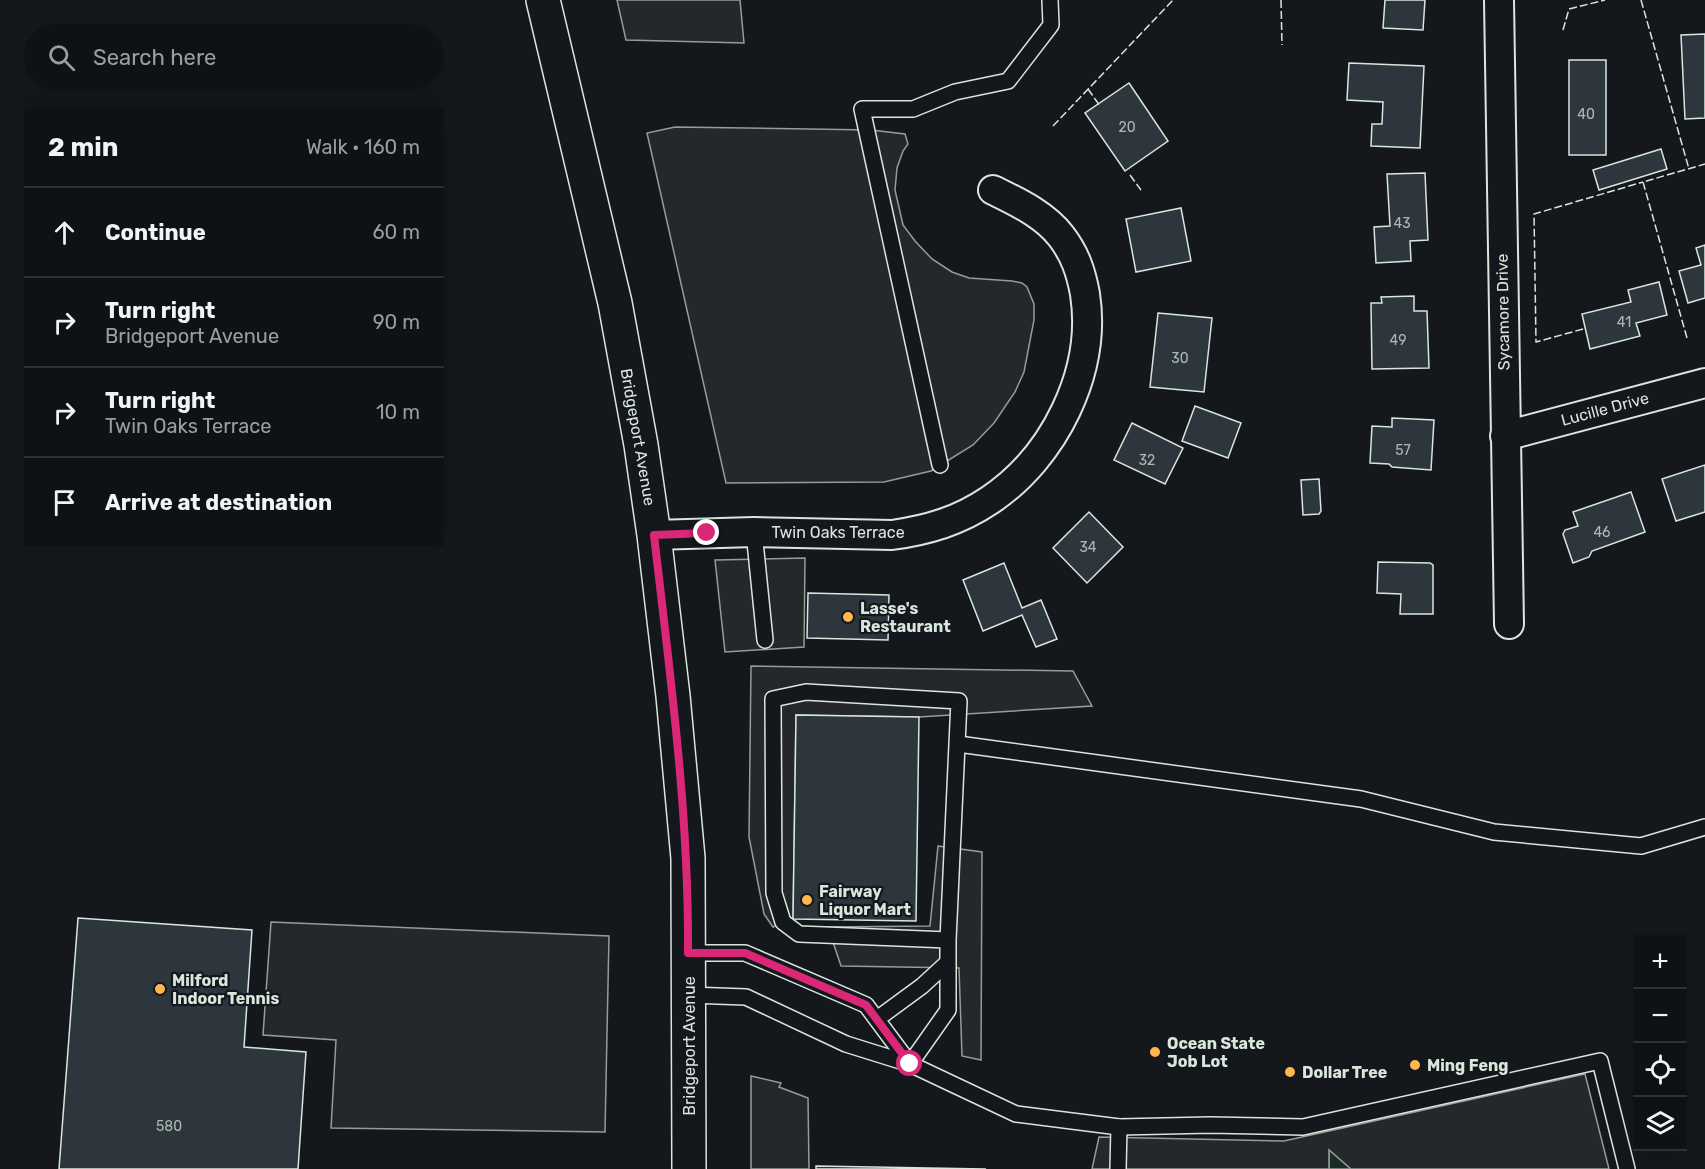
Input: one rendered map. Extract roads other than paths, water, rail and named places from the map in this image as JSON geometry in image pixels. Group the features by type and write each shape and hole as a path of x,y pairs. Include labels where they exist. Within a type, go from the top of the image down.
{"main road":[{"name":"Bridgeport Avenue","path":"543,0 615,303 641,446 654,535 673,696 688,858 689,1169"}],"street":[{"name":"Sycamore Drive","path":"1499,0 1509,624"},
{"name":"Twin Oaks Terrace","path":"654,535 754,532 892,535 936,527 975,509 1006,488 1026,468 1052,435 1067,409 1085,351 1087,312 1081,272 1072,251 1060,234 1025,206 993,190"},
{"name":"Lucille Drive","path":"1505,436 1705,383"}],"lane":[{"path":"940,465 862,109 913,109 955,92 1008,81 1051,25 1050,0"},
{"path":"754,532 765,640"},
{"path":"910,1064 948,1010 947,963 959,701 806,692 773,699 774,893 783,922 798,934 948,940"},
{"path":"958,744 1361,800 1494,832 1641,846 1705,827"},
{"path":"688,953 745,953 866,1005 910,1064"},
{"path":"877,1019 922,986 947,963"},
{"path":"689,995 746,997 846,1044 910,1064 1016,1114 1119,1127 1209,1125 1304,1127 1600,1061 1627,1169"},
{"path":"1118,1169 1119,1127"}],"place":[{"name":"Lasse's Restaurant","path":"848,617"},
{"name":"Fairway Liquor Mart","path":"807,900"},
{"name":"Milford Indoor Tennis","path":"160,989"},
{"name":"Ocean State Job Lot","path":"1155,1052"},
{"name":"Ming Feng","path":"1415,1065"},
{"name":"Dollar Tree","path":"1290,1072"}]}
